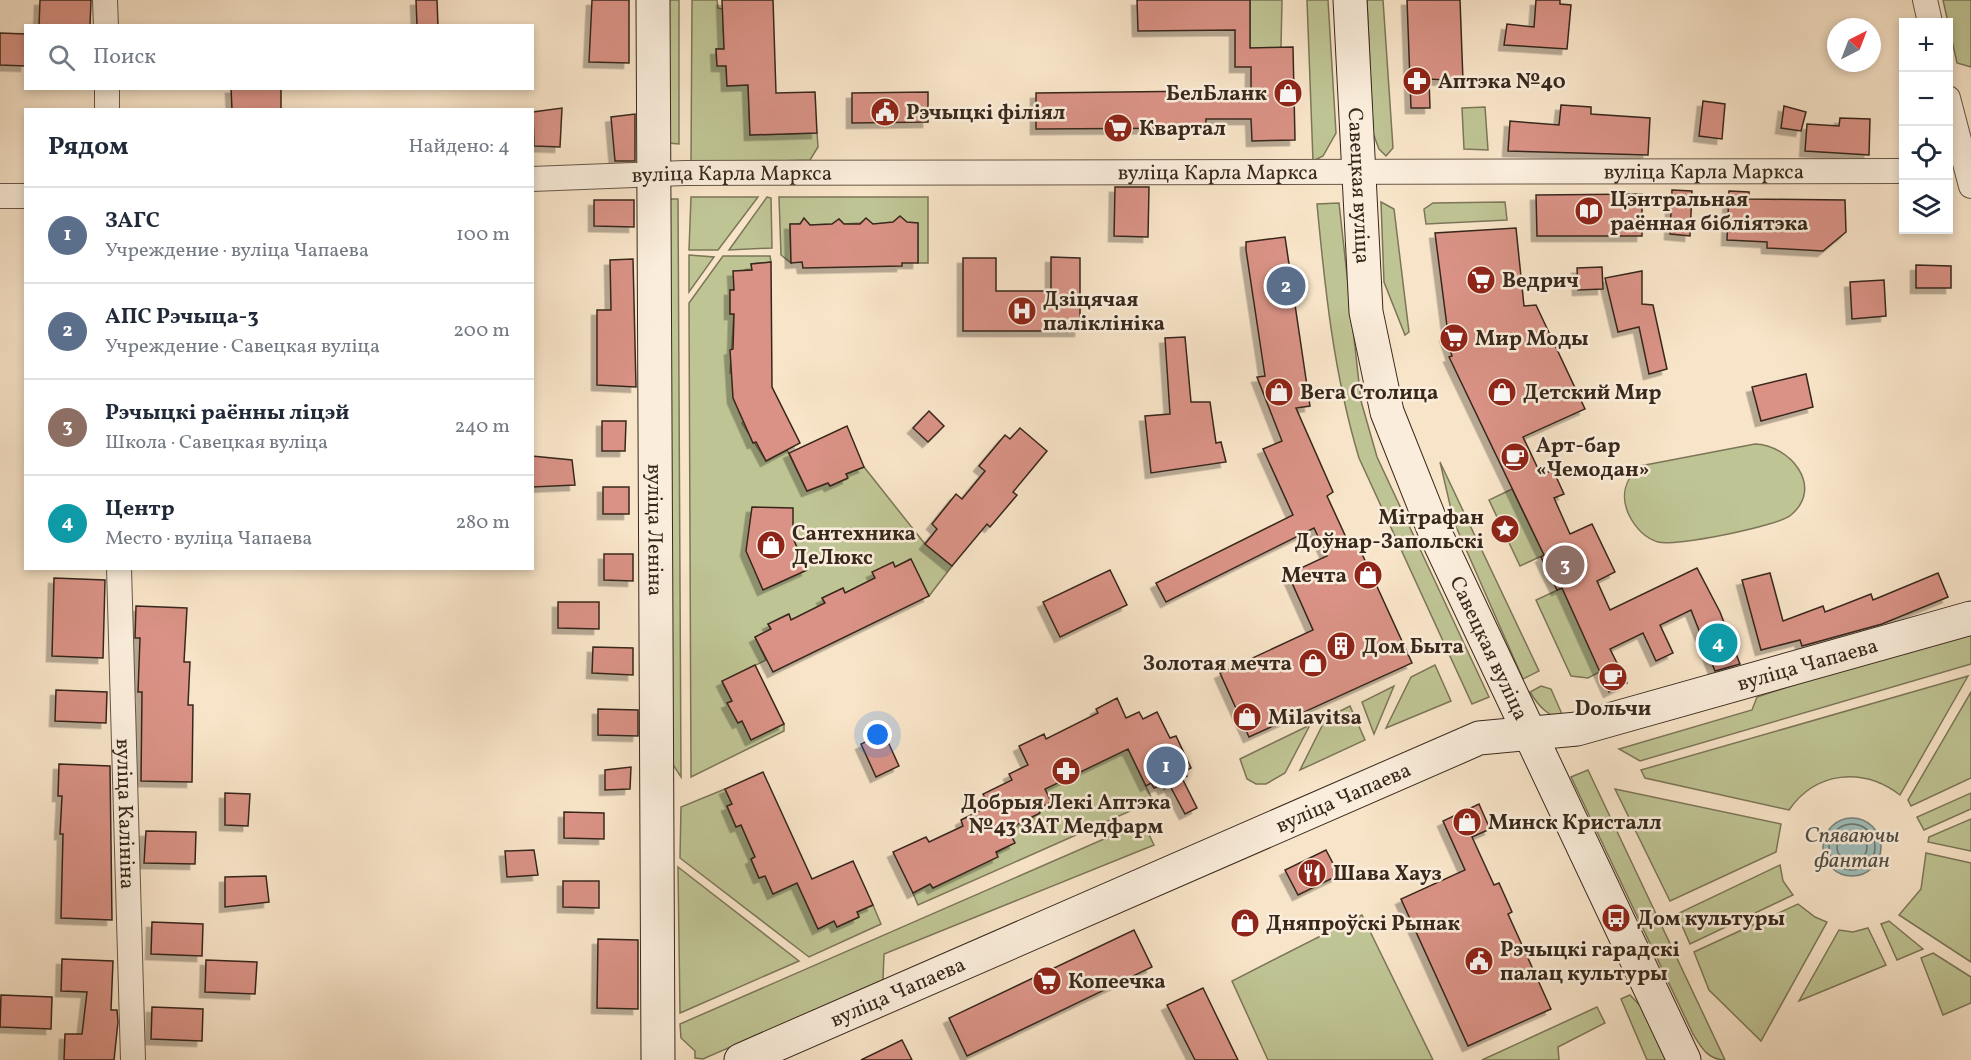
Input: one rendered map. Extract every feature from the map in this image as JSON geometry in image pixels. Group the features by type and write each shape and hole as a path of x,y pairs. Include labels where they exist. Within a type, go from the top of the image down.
{"street":[{"path":"105,0 106,24"},
{"name":"вуліца Леніна","path":"653,0 658,1060"},
{"name":"Савецкая вуліца","path":"1350,0 1366,312 1387,412 1436,535 1684,1060"},
{"path":"1925,0 1929,18"},
{"path":"107,90 107,108"},
{"path":"1953,126 1962,176"},
{"name":"вуліца Карла Маркса","path":"534,179 654,174 1899,171"},
{"path":"0,196 24,196"},
{"name":"вуліца Калініна","path":"119,570 133,1060"},
{"name":"вуліца Чапаева","path":"741,1060 1479,738 1577,729 1971,618"}],"green space":[{"path":"669,0 679,0 679,144 668,143"},
{"path":"692,0 717,0 718,8 723,9 724,49 716,49 717,65 726,66 727,86 748,85 750,135 817,133 818,147 810,160 691,164"},
{"path":"1250,0 1282,0 1281,48 1250,48"},
{"path":"1307,0 1328,0 1336,133 1323,156 1313,161"},
{"path":"1367,0 1383,0 1393,148 1386,156 1379,149 1373,133"},
{"path":"1943,0 1971,0 1971,67 1957,63 1953,45 1953,18 1947,18"},
{"path":"1485,107 1488,150 1464,149 1462,108"},
{"path":"691,197 758,197 718,250 689,250"},
{"path":"767,197 771,198 772,248 729,250"},
{"path":"779,197 928,197 928,263 918,263 918,223 873,224 866,219 860,223 844,224 839,219 832,224 810,225 804,219 800,224 790,224 791,263 781,255"},
{"path":"669,199 678,199 681,777 670,760"},
{"path":"1381,202 1394,209 1409,332 1405,335 1384,282"},
{"path":"1505,202 1507,220 1426,224 1424,209 1433,203"},
{"path":"1339,203 1361,401 1377,457 1489,697 1472,704 1359,458 1350,427 1332,332 1317,204"},
{"path":"689,255 714,257 689,292"},
{"path":"723,256 770,256 771,262 751,264 752,270 734,271 734,290 730,290 730,314 734,314 730,373 733,373 745,421 742,423 766,461 787,450 807,491 828,483 830,486 847,479 846,474 864,467 925,544 952,566 929,596 910,559 895,567 893,563 875,578 845,593 843,588 822,598 825,603 791,620 788,614 768,624 771,629 755,637 766,660 722,682 732,701 728,703 738,723 742,721 751,739 784,724 784,731 691,777 689,303"},
{"path":"1755,444 1780,451 1790,459 1804,480 1801,504 1791,515 1748,530 1704,539 1668,543 1649,538 1631,519 1626,508 1626,488 1631,476 1640,466"},
{"path":"1440,462 1539,671 1523,679 1454,522"},
{"path":"1512,489 1544,555 1520,566 1489,500"},
{"path":"1562,588 1594,656 1617,663 1588,678 1571,676 1536,600"},
{"path":"1971,628 1971,664 1640,761 1619,749 1752,710 1757,697"},
{"path":"1435,665 1451,701 1386,728 1411,677"},
{"path":"1968,676 1900,795 1871,780 1841,777 1813,787 1789,810 1645,778 1641,770"},
{"path":"1394,686 1374,734 1362,702"},
{"path":"1541,686 1551,689 1565,721 1549,714 1533,697 1530,692"},
{"path":"1971,692 1971,778 1911,806 1908,800"},
{"path":"1350,706 1365,740 1300,770 1326,718"},
{"path":"1310,725 1285,773 1266,784 1256,784 1247,779 1240,759"},
{"path":"1126,745 1153,801 918,905 913,893 930,884 933,888 1014,843 1005,825 1014,826 1039,814 1042,785"},
{"path":"1588,770 1725,1060 1710,1055 1702,1048 1693,1034 1571,777"},
{"path":"725,789 732,804 727,807 736,827 741,825 755,857 751,859 759,878 765,876 773,894 797,883 818,929 834,921 837,927 859,917 857,912 873,905 881,924 809,957 680,858 681,807"},
{"path":"1615,789 1781,824 1776,852 1670,901"},
{"path":"1971,793 1971,809 1924,830 1917,817"},
{"path":"1971,819 1971,851 1928,842 1929,837"},
{"path":"1143,822 1154,845 884,954 883,980 703,1059 695,1058 695,1051 681,1038 680,1024"},
{"path":"1926,853 1971,863 1971,962 1899,915 1921,889"},
{"path":"1780,865 1783,881 1793,895 1690,944 1677,914"},
{"path":"678,867 799,961 680,1013"},
{"path":"1798,904 1815,917 1827,922 1761,1041 1709,990 1694,952"},
{"path":"1362,915 1433,1060 1268,1060 1232,981"},
{"path":"1889,921 1923,949 1897,960 1881,924"},
{"path":"1868,928 1886,965 1799,1001 1839,930 1853,932"},
{"path":"1933,953 1971,977 1971,1003 1943,1015 1921,958"},
{"path":"1630,995 1649,1015 1668,1060 1647,1060 1621,999"},
{"path":"1597,1007 1605,1023 1558,1047 1559,1060 1482,1060"}],"water":[{"name":"Спяваючы фантан","path":"1852,818 1863,820 1873,826 1879,836 1881,847 1879,858 1873,868 1863,874 1852,876 1841,874 1831,868 1825,858 1823,847 1825,836 1831,826 1841,820"}],"building":[{"path":"40,0 91,0 90,24 39,24"},
{"path":"416,0 437,0 438,24 417,24"},
{"path":"592,0 629,0 629,63 589,62"},
{"path":"722,0 773,0 776,93 815,92 817,133 750,135 748,85 727,86 726,66 717,66 716,49 724,49"},
{"path":"1137,0 1250,0 1250,48 1293,47 1295,140 1252,141 1251,119 1206,119 1206,128 1036,129 1036,93 1206,91 1206,99 1251,98 1251,67 1235,67 1235,30 1138,31"},
{"path":"1407,0 1460,0 1463,81 1429,79 1430,108 1411,108"},
{"path":"1536,0 1560,0 1560,4 1571,5 1567,49 1504,45 1507,24 1534,27"},
{"path":"0,33 24,34 24,66 0,65"},
{"path":"231,90 281,90 281,108 232,108"},
{"path":"928,92 928,122 852,123 852,93"},
{"path":"1703,101 1725,104 1722,139 1699,136"},
{"path":"1561,105 1591,107 1591,114 1650,118 1648,155 1508,151 1510,121 1559,125"},
{"path":"1784,106 1806,112 1801,131 1781,128"},
{"path":"562,108 560,147 534,146 534,112"},
{"path":"635,114 635,161 615,161 611,117"},
{"path":"1840,118 1870,119 1869,155 1805,151 1807,124 1839,126"},
{"path":"1115,187 1149,187 1148,237 1114,236"},
{"path":"1672,190 1692,191 1690,236 1670,234"},
{"path":"1729,191 1749,192 1749,199 1845,200 1846,232 1823,251 1767,248 1767,242 1727,240"},
{"name":"Цэнтральная раённая бібліятэка","path":"1642,194 1642,236 1537,236 1536,195"},
{"path":"594,200 634,200 634,227 594,226"},
{"path":"900,216 907,222 918,223 918,263 902,263 902,266 803,268 802,262 791,263 790,224 800,224 804,218 810,225 832,224 839,219 844,224 860,224 866,218 873,224 893,222"},
{"path":"1516,228 1524,306 1536,305 1585,409 1523,437 1541,475 1553,470 1564,494 1554,498 1570,534 1592,524 1615,572 1597,581 1610,610 1697,568 1720,612 1740,664 1715,671 1691,610 1660,625 1673,653 1656,661 1643,633 1610,649 1627,683 1609,692 1562,588 1557,590 1541,557 1544,555 1449,357 1452,356 1445,335 1448,334 1435,233"},
{"path":"1285,237 1310,406 1296,408 1333,492 1327,496 1350,546 1357,543 1412,663 1249,737 1220,673 1313,630 1288,574 1327,556 1314,528 1166,602 1156,583 1293,515 1263,449 1282,441 1257,377 1265,376 1246,250 1246,242"},
{"name":"Дзіцячая паліклініка","path":"1051,257 1080,258 1080,331 963,331 963,258 996,258 996,291 1051,291"},
{"path":"633,259 636,387 597,385 597,310 611,310 610,260"},
{"path":"771,262 772,387 800,443 766,461 756,442 753,443 733,398 730,350 733,349 734,314 730,314 730,290 734,290 733,271 752,270 751,264"},
{"path":"1916,265 1951,266 1951,288 1916,288"},
{"path":"1602,267 1603,289 1578,290 1577,268"},
{"path":"1642,271 1642,304 1653,305 1667,369 1649,374 1639,327 1618,332 1605,278"},
{"path":"1884,280 1886,316 1852,319 1850,282"},
{"path":"1185,337 1191,402 1210,402 1216,443 1221,442 1226,462 1151,473 1145,416 1170,414 1165,338"},
{"path":"1806,374 1813,407 1761,421 1752,387"},
{"path":"929,411 944,426 928,442 913,428"},
{"path":"602,421 626,421 625,451 602,451"},
{"path":"847,426 864,467 846,474 848,478 830,486 828,483 807,491 789,453"},
{"path":"1020,428 1047,451 1013,492 1017,495 990,527 987,524 952,566 925,544 937,529 932,524 956,494 962,499 985,471 979,466 1005,435 1010,439"},
{"path":"534,456 572,460 575,485 534,487"},
{"path":"603,487 629,487 629,514 603,514"},
{"name":"Сантехника ДеЛюкс","path":"752,507 793,508 793,538 807,570 763,590 746,551"},
{"path":"604,554 633,554 633,581 604,580"},
{"path":"911,559 929,596 773,672 755,637 771,629 768,624 789,614 791,620 825,603 822,598 843,588 845,593 875,578 872,572 893,562 895,567"},
{"path":"1110,570 1127,605 1060,637 1043,602"},
{"path":"1770,573 1783,621 1823,606 1825,612 1871,594 1873,600 1938,573 1948,597 1882,624 1802,646 1800,640 1761,650 1742,580"},
{"path":"54,578 105,580 103,658 52,656"},
{"path":"558,602 599,602 599,629 558,628"},
{"path":"136,606 187,608 184,662 190,662 188,705 193,705 192,782 141,781 142,692 138,692 140,638 135,638"},
{"path":"593,647 633,648 633,675 592,673"},
{"path":"755,665 784,724 751,740 742,721 738,723 727,703 732,701 722,681"},
{"path":"56,690 107,692 106,723 55,721"},
{"path":"1117,698 1126,718 1139,712 1143,719 1157,712 1170,738 1176,736 1191,768 1185,771 1187,776 1182,778 1197,808 1185,814 1170,786 1164,789 1161,785 1154,788 1151,783 1146,786 1128,749 1045,789 1051,802 1038,809 1040,813 1008,829 1015,843 996,852 998,857 933,888 930,884 913,893 893,852 926,837 929,842 963,826 961,820 989,806 983,794 1012,780 1009,774 1028,765 1019,746 1044,734 1046,739 1098,713 1096,709"},
{"path":"598,709 638,710 638,736 598,735"},
{"path":"884,733 899,766 876,777 861,744"},
{"path":"59,764 110,766 112,920 61,918 63,834 60,834 62,796 58,796"},
{"path":"631,767 630,789 605,790 605,770"},
{"path":"763,772 812,879 853,861 873,905 857,912 859,917 837,927 834,921 818,929 797,883 773,894 765,876 759,878 751,859 755,857 741,825 736,827 727,806 732,804 725,789"},
{"path":"225,793 250,794 248,826 225,825"},
{"name":"Рэчыцкі гарадскі палац культуры","path":"1479,804 1490,829 1472,837 1494,885 1499,883 1512,912 1508,914 1551,1009 1468,1046 1401,899 1465,870 1443,821"},
{"path":"564,812 604,813 604,839 564,838"},
{"path":"146,831 196,832 195,864 144,863"},
{"path":"534,850 538,875 507,877 505,851"},
{"name":"Шава Хауз","path":"1326,850 1339,875 1298,895 1285,870"},
{"path":"266,876 269,902 225,907 225,877"},
{"path":"563,881 599,881 599,908 563,907"},
{"path":"152,922 203,924 202,956 151,954"},
{"path":"1134,930 1152,967 967,1056 949,1018"},
{"path":"598,939 638,940 638,1009 597,1008"},
{"path":"62,959 113,961 111,1010 117,1010 118,1022 114,1060 64,1060 65,1034 82,1034 87,992 61,991"},
{"path":"206,960 257,962 255,994 205,992"},
{"path":"1203,988 1238,1060 1195,1060 1167,1005"},
{"path":"1,995 52,997 51,1029 0,1027"},
{"path":"152,1007 203,1009 202,1041 151,1039"},
{"path":"902,1040 912,1060 861,1060"}],"place":[{"name":"Аптэка №40","path":"1417,81"},
{"name":"БелБланк","path":"1288,93"},
{"name":"Рэчыцкі філіял","path":"885,112"},
{"name":"Квартал","path":"1118,128"},
{"name":"Цэнтральная раённая бібліятэка","path":"1589,211"},
{"name":"Ведрич","path":"1481,280"},
{"name":"АПС Рэчыца-3","path":"1286,286"},
{"name":"Дзіцячая паліклініка","path":"1022,311"},
{"name":"Мир Моды","path":"1454,338"},
{"name":"Вега Столица","path":"1279,392"},
{"name":"Детский Мир","path":"1502,392"},
{"name":"Арт-бар «Чемодан»","path":"1515,457"},
{"name":"Мітрафан Доўнар-Запольскі","path":"1505,529"},
{"name":"Сантехника ДеЛюкс","path":"771,545"},
{"name":"Рэчыцкі раённы ліцэй","path":"1565,565"},
{"name":"Мечта","path":"1368,575"},
{"name":"Центр","path":"1718,643"},
{"name":"Дом Быта","path":"1341,646"},
{"name":"Золотая мечта","path":"1313,663"},
{"name":"Doльчи","path":"1613,677"},
{"name":"Milavitsa","path":"1247,717"},
{"name":"ЗАГС","path":"1166,766"},
{"name":"Добрыя Лекі Аптэка №43 ЗАТ Медфарм","path":"1066,771"},
{"name":"Минск Кристалл","path":"1467,822"},
{"name":"Шава Хауз","path":"1312,873"},
{"name":"Дом культуры","path":"1616,918"},
{"name":"Дняпроўскі Рынак","path":"1245,923"},
{"name":"Рэчыцкі гарадскі палац культуры","path":"1479,961"},
{"name":"Копеечка","path":"1047,981"}]}
